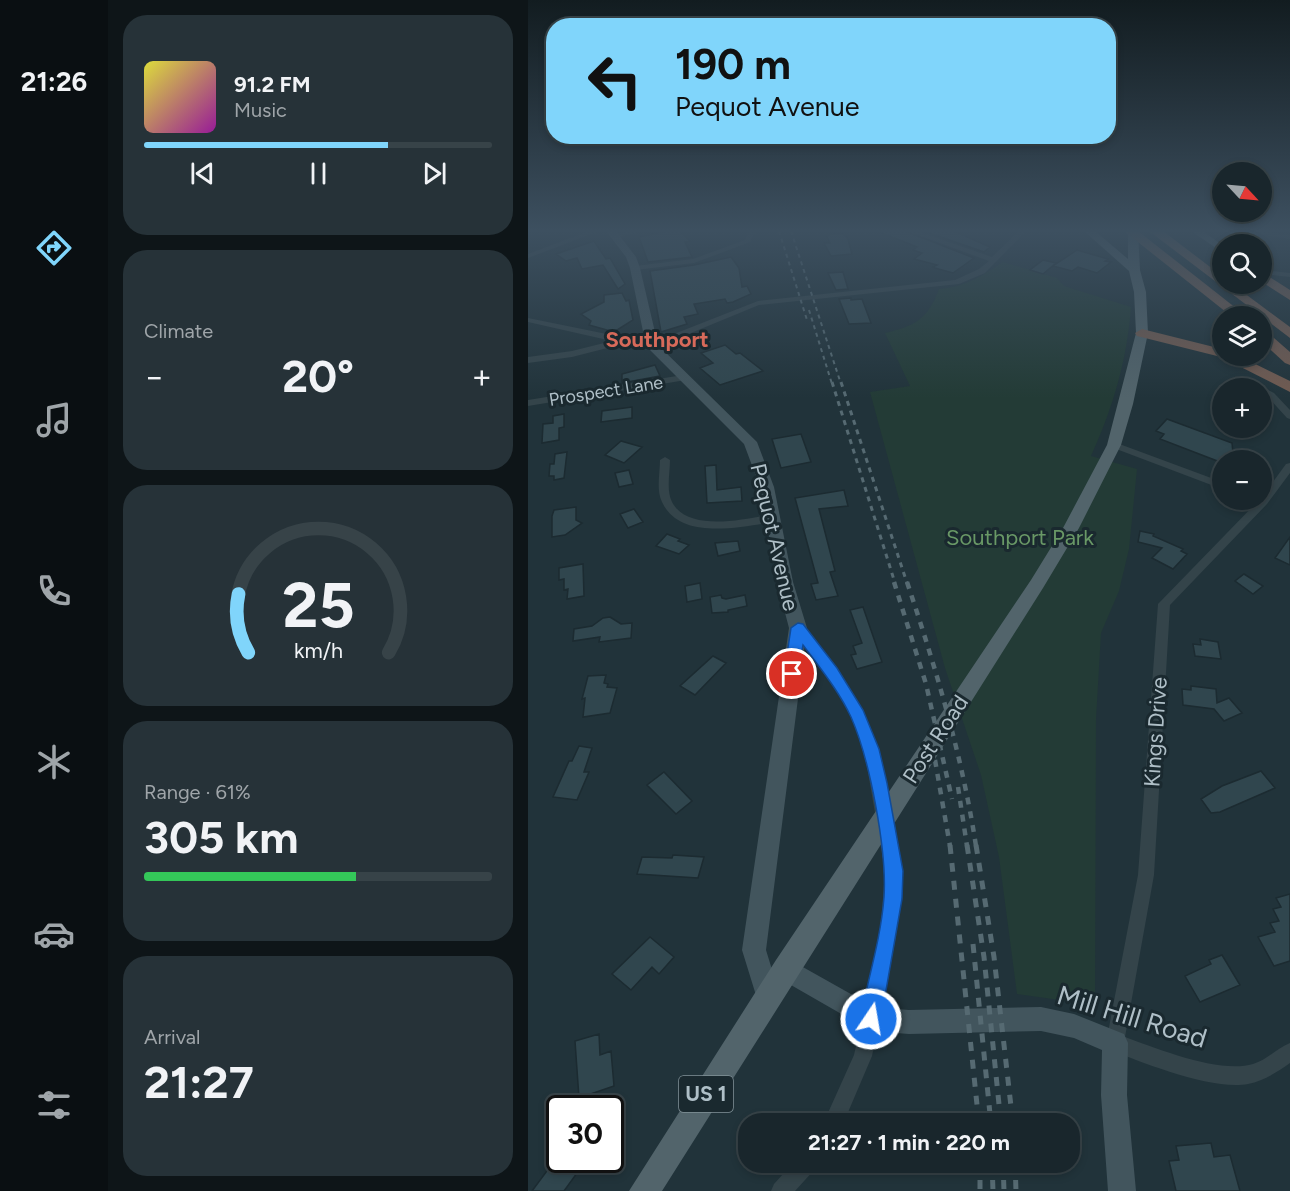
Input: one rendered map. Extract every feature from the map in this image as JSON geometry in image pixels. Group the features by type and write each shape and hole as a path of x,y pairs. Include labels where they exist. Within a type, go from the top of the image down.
{"highway":[{"path":"1201,287 1226,306"},
{"path":"1278,287 1290,296"},
{"path":"1237,294 1290,334"},
{"path":"1142,333 1212,351"},
{"path":"1272,344 1290,360"},
{"path":"1248,366 1290,387"}],"main road":[{"name":"Post Road","path":"644,1191 785,969 1066,537 1114,445 1142,333 1140,291 1137,287"},
{"name":"Post Road","path":"1140,291 1144,287"}],"street":[{"path":"639,287 652,346"},
{"path":"528,320 652,346 759,303 913,287"},
{"path":"528,360 583,351 623,341"},
{"name":"Pequot Avenue","path":"652,346 750,442 759,459 773,518 788,603 798,628 754,950 768,996"},
{"name":"Prospect Lane","path":"528,403 683,378"},
{"path":"1272,396 1290,416"},
{"path":"1114,445 1212,482"},
{"path":"665,460 665,497 674,512 698,524 713,525 773,518"},
{"name":"Kings Drive","path":"1272,488 1290,466"},
{"name":"Kings Drive","path":"1115,1043 1146,875 1164,604 1253,510"},
{"path":"798,628 832,672 858,714 871,749 879,783 894,871 893,899 863,1056 838,1113"},
{"name":"Mill Hill Road","path":"785,969 871,1019 909,1022 1013,1018 1058,1022 1202,1071 1229,1075 1257,1073 1290,1052"},
{"path":"1115,1043 1114,1095 1122,1191"},
{"path":"781,1191 798,1173"}],"green space":[{"name":"Southport Park","path":"1066,287 1131,307 1118,383 1091,456 1137,469 1129,549 1119,591 1101,633 1096,719 1095,1005 1017,994 999,857 981,775 945,668 870,392 910,386 885,333 919,320 930,308 939,289"}],"building":[{"path":"653,287 747,287 751,294 733,302 727,303 725,299 694,304 698,314 684,317 687,324 661,332"},
{"path":"834,287 847,287 848,289 836,290"},
{"path":"622,293 626,301 629,300 633,320 614,332 589,325 591,321 581,314 604,302 604,295"},
{"path":"851,298 851,300 862,299 871,323 849,324 839,299"},
{"path":"725,345 736,354 740,353 763,371 720,385 700,368 713,363 701,353"},
{"path":"655,365 660,376 622,383 622,374"},
{"path":"632,407 632,418 601,422 602,411"},
{"path":"564,414 564,427 559,428 559,440 542,443 543,424 553,423 553,416"},
{"path":"1167,419 1212,436 1212,438 1232,443 1233,450 1212,450 1212,459 1160,439 1164,434 1156,431"},
{"path":"801,434 811,462 781,468 772,439"},
{"path":"621,441 642,447 624,463 605,455"},
{"path":"567,452 564,478 554,480 554,476 549,476 550,464 554,464 555,454"},
{"path":"716,465 717,490 741,487 742,501 707,503 705,466"},
{"path":"629,470 633,484 619,487 615,473"},
{"path":"844,490 848,506 819,509 835,571 830,572 838,596 816,600 811,584 818,583 795,498"},
{"path":"576,507 576,520 582,523 565,535 552,537 554,510"},
{"path":"634,509 643,522 628,528 620,514"},
{"path":"1140,531 1154,534 1153,536 1183,549 1181,551 1187,554 1173,569 1152,558 1162,548 1138,542"},
{"path":"667,534 689,545 679,554 656,546"},
{"path":"1290,537 1290,565 1275,558"},
{"path":"738,541 740,551 718,556 715,543"},
{"path":"583,564 584,596 567,599 568,589 564,590 564,579 559,580 559,568"},
{"path":"1244,574 1263,586 1253,594 1235,581"},
{"path":"700,583 702,599 687,602 685,586"},
{"path":"721,595 726,599 745,595 747,606 728,610 728,612 712,613 710,597"},
{"path":"863,607 882,662 857,669 851,655 856,654 853,646 862,643 850,610"},
{"path":"610,617 621,624 632,623 631,638 599,642 600,637 573,641 574,629 592,626 603,618"},
{"path":"1200,639 1218,642 1221,659 1195,656 1193,644 1201,645"},
{"path":"713,656 726,663 695,695 680,686"},
{"path":"606,675 604,683 608,684 607,687 617,688 610,713 583,717 585,698 582,699 588,676"},
{"path":"1191,686 1216,689 1217,703 1229,698 1242,713 1224,721 1214,709 1183,705 1182,689 1191,690"},
{"path":"579,746 592,748 584,772 589,772 577,800 553,797 569,761 572,761"},
{"path":"1261,771 1275,788 1220,812 1211,813 1201,799 1222,786"},
{"path":"664,772 692,801 676,814 647,785"},
{"path":"673,855 704,857 698,878 637,874 642,857 672,858"},
{"path":"1290,894 1290,961 1274,966 1258,937 1275,932 1270,923 1279,921 1273,909 1281,907 1276,898"},
{"path":"650,937 674,957 659,974 652,967 631,990 612,974"},
{"path":"1222,955 1240,985 1200,1002 1185,976 1211,964 1209,960"},
{"path":"599,1034 600,1055 611,1051 614,1086 588,1095 579,1095 575,1041"},
{"path":"1211,1143 1214,1157 1230,1155 1240,1191 1176,1191 1169,1161 1179,1160 1176,1146"},
{"path":"546,1172 577,1173 564,1191 532,1191"}],"railway":[{"path":"796,287 807,320"},
{"path":"809,287 841,384"},
{"path":"809,310 832,384"},
{"path":"832,382 895,583"},
{"path":"841,382 907,583"},
{"path":"894,582 926,684 952,799"},
{"path":"907,582 947,712 976,846"},
{"path":"935,760 950,846"},
{"path":"958,787 967,846"},
{"path":"950,845 978,1113"},
{"path":"967,845 984,957 1000,1113"},
{"path":"976,845 994,957 1012,1113"},
{"path":"973,944 990,1113"},
{"path":"980,1173 980,1191"},
{"path":"992,1173 993,1191"},
{"path":"1003,1173 1004,1191"},
{"path":"1015,1173 1016,1191"}],"district":[{"name":"Southport","path":"657,339"}],"route":[{"path":"792,674 798,628 832,672 858,714 871,749 879,783 894,871 888,936 871,1019"}]}
